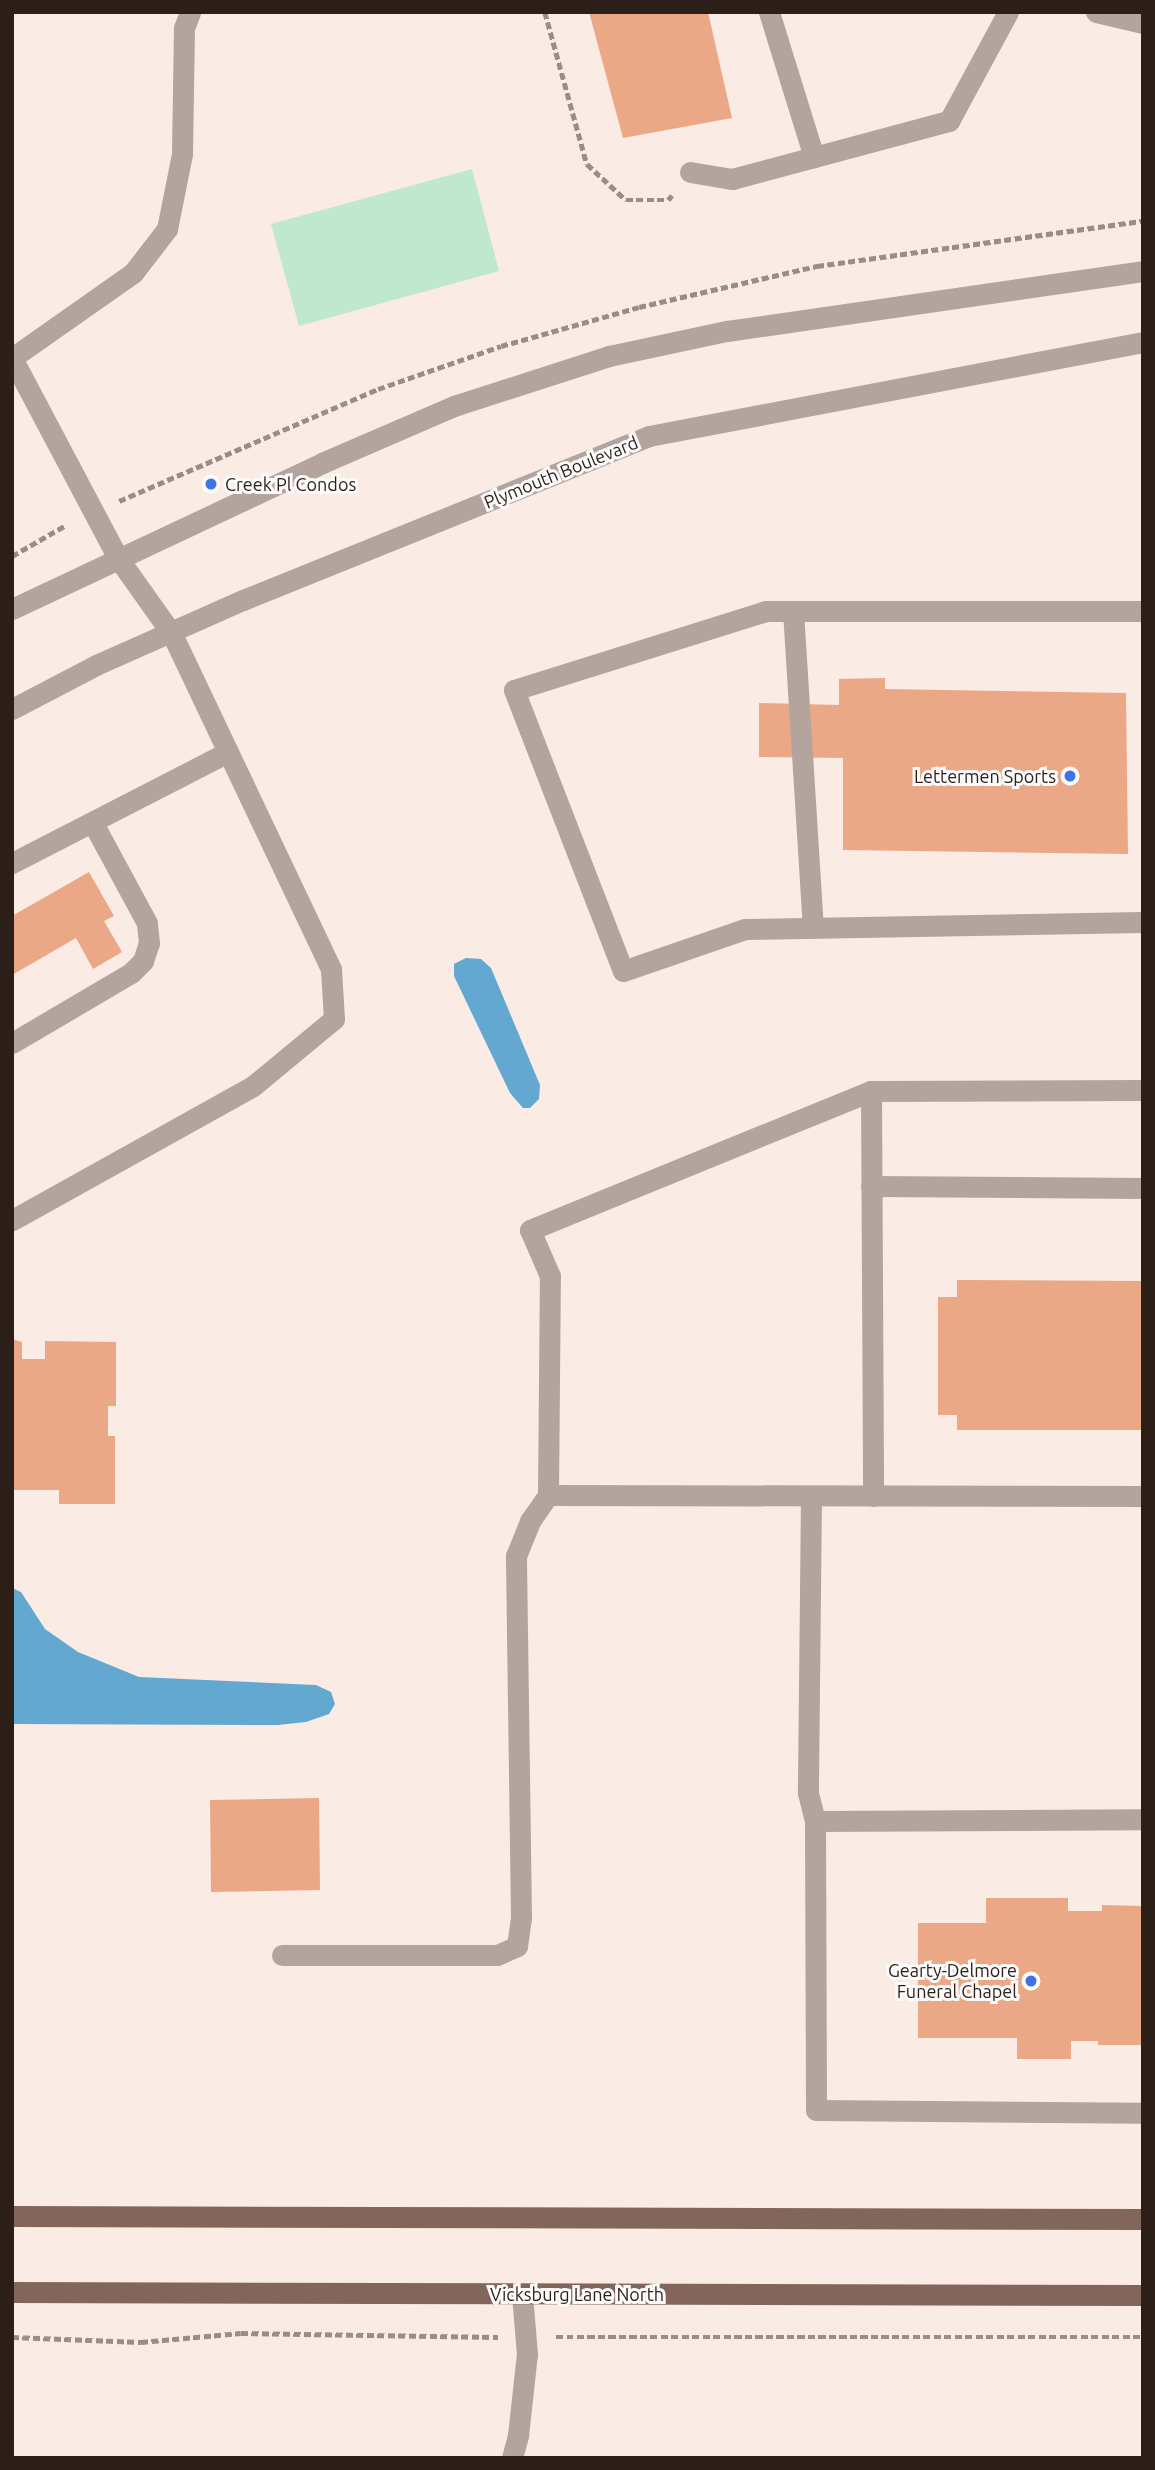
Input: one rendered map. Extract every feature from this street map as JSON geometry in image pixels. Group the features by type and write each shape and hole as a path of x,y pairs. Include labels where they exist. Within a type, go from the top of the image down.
{"main road":[{"path":"12,2216 1143,2219"},
{"name":"Vicksburg Lane North","path":"12,2292 1143,2295"}],"street":[{"path":"12,1220 253,1086 334,1019 331,969 172,634 118,558 12,358 133,273 167,229 182,154 184,29 190,12"},
{"path":"769,12 814,157"},
{"path":"690,172 732,179 949,121 1008,12"},
{"path":"1096,12 1143,23"},
{"path":"12,608 309,469 454,406 609,356 727,331 1143,271"},
{"name":"Plymouth Boulevard","path":"12,709 96,665 172,634 243,600 649,436 1143,342"},
{"path":"1143,611 766,611 514,690 623,971 745,929 1143,922"},
{"path":"793,611 813,927"},
{"path":"12,863 228,752"},
{"path":"12,1043 131,973 143,961 149,943 147,923 93,823"},
{"path":"282,1955 497,1955 517,1946 522,1918 516,1556 530,1521 548,1495 550,1276 530,1230 871,1091 1143,1090"},
{"path":"871,1091 873,1496"},
{"path":"871,1186 1143,1188"},
{"path":"548,1495 1143,1496"},
{"path":"811,1496 808,1793 815,1821 816,2110 1143,2113"},
{"path":"815,1821 1143,1819"},
{"path":"512,2458 518,2435 526,2337 522,2294"}],"path":[{"path":"545,12 587,164 626,200 668,200 690,172"},
{"path":"12,2337 141,2342 241,2333 526,2337 1143,2337"}],"green space":[{"path":"472,169 499,271 299,326 271,224"}],"water":[{"path":"466,958 481,959 491,968 540,1085 539,1099 530,1108 523,1108 510,1093 454,976 454,964"},
{"path":"12,1588 21,1592 45,1629 78,1652 139,1677 316,1685 331,1692 335,1704 329,1714 306,1722 278,1725 12,1724"}],"building":[{"path":"589,12 708,12 732,118 623,138"},
{"path":"885,678 885,689 1126,693 1128,854 843,850 843,758 759,757 759,703 839,705 839,679"},
{"path":"89,872 114,916 104,921 122,952 93,969 76,938 12,975 12,916"},
{"path":"957,1280 1143,1281 1143,1430 957,1430 957,1415 938,1415 938,1297 957,1297"},
{"path":"12,1339 22,1342 22,1359 45,1359 45,1341 116,1342 116,1406 108,1406 108,1436 115,1436 115,1504 59,1504 59,1490 12,1490"},
{"path":"319,1798 320,1890 211,1892 210,1800"},
{"name":"Gearty-Delmore Funeral Chapel","path":"986,1898 1068,1898 1068,1911 1102,1911 1102,1905 1143,1906 1143,2045 1098,2045 1098,2041 1071,2041 1071,2059 1017,2059 1017,2038 918,2038 918,1923 986,1923"}],"place":[{"name":"Creek Pl Condos","path":"211,484"},
{"name":"Lettermen Sports","path":"1070,776"},
{"name":"Gearty-Delmore Funeral Chapel","path":"1031,1981"}]}
